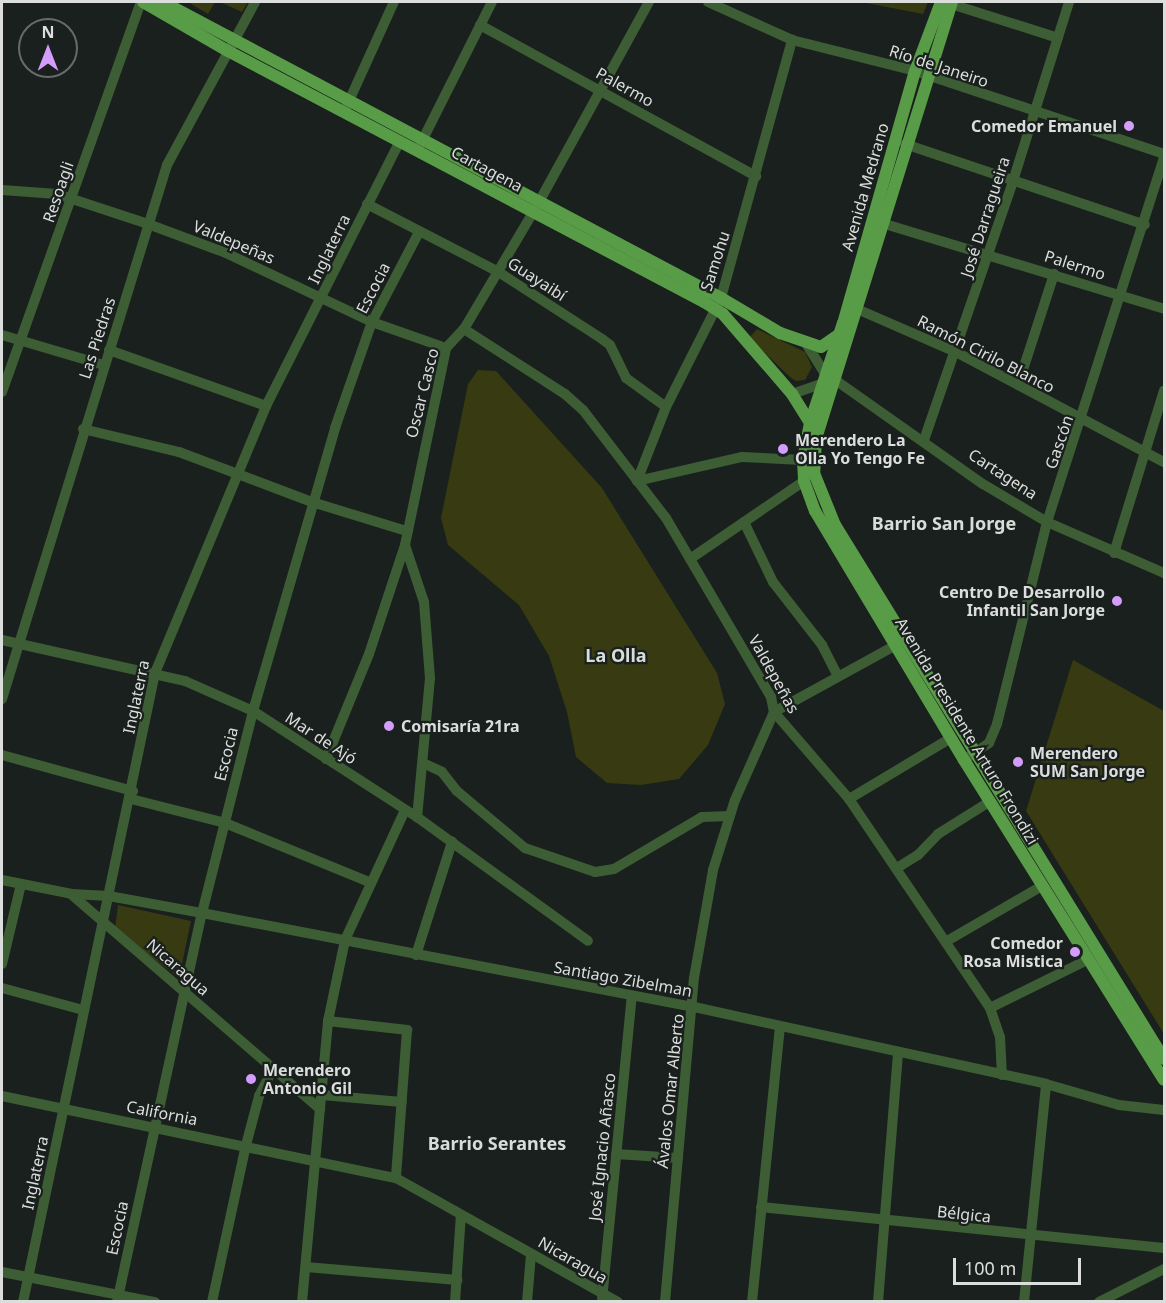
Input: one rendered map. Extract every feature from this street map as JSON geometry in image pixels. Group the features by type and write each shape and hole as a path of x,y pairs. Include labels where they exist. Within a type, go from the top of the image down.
{"main road":[{"name":"Cartagena","path":"142,2 231,46 717,303 807,345"},
{"name":"Cartagena","path":"164,2 231,46"},
{"name":"Avenida Medrano","path":"836,380 857,309 877,221 921,74 948,2"},
{"name":"Avenida Medrano","path":"823,377 905,144 921,74"},
{"name":"Cartagena","path":"346,107 400,141 419,145"},
{"name":"Cartagena","path":"717,303 744,340 792,394 810,423"},
{"path":"744,340 747,326 758,322"},
{"path":"807,345 827,345 840,332"},
{"name":"Avenida Presidente Arturo Frondizi","path":"823,377 810,423 803,460 804,481 815,511 951,738 969,758 989,802 1042,886 1055,894 1089,959 1164,1080"},
{"name":"Avenida Presidente Arturo Frondizi","path":"836,380 813,455 824,503 969,758 1164,1059"}],"street":[{"name":"Resoagli","path":"2,392 142,2"},
{"name":"Las Piedras","path":"2,699 166,165 255,2"},
{"path":"346,107 394,2"},
{"path":"419,145 492,2"},
{"name":"Oscar Casco","path":"326,759 369,654 405,545 406,531 446,348 464,329 602,92 649,2"},
{"name":"Río de Janeiro","path":"708,2 792,40 921,74 1164,156"},
{"path":"948,2 1058,38"},
{"name":"José Darragueira","path":"924,440 1014,181 1069,2"},
{"name":"Palermo","path":"480,25 756,176"},
{"name":"Samohu","path":"638,481 666,407 717,303 756,176 792,40"},
{"name":"Inglaterra","path":"23,1302 102,921 132,795 154,673 266,406 400,141"},
{"path":"905,144 1144,225"},
{"name":"Gascón","path":"969,758 989,743 998,724 1047,522 1122,296 1164,156"},
{"name":"Valdepeñas","path":"2,190 44,192 148,224 226,253 372,322 446,348"},
{"name":"Guayaibí","path":"368,204 497,271 610,345 626,378 666,407"},
{"name":"Palermo","path":"877,221 1054,273 1164,309"},
{"name":"Escocia","path":"118,1298 153,1127 202,913 253,711 312,502 372,322 419,232"},
{"path":"1018,385 1054,273"},
{"name":"Ramón Cirilo Blanco","path":"857,309 956,352 1164,462"},
{"name":"Valdepeñas","path":"464,329 565,394 583,410 638,481 690,559 771,698 774,712 849,799 947,941 990,1008 1000,1037 1002,1075"},
{"path":"2,334 103,365"},
{"path":"807,345 823,377"},
{"path":"109,350 266,406"},
{"path":"792,394 823,377 836,380"},
{"name":"Cartagena","path":"836,380 924,440 983,484 1047,522 1164,573"},
{"path":"1114,553 1164,390"},
{"path":"84,429 179,452 312,502 406,531"},
{"path":"638,481 742,458 803,460"},
{"path":"690,559 804,481"},
{"path":"744,522 773,582 822,645 838,676"},
{"path":"405,545 417,576 426,622 430,678 417,817"},
{"name":"Mar de Ajó","path":"2,640 186,681 253,711 417,817 588,941"},
{"path":"774,712 896,645"},
{"name":"Ávalos Omar Alberto","path":"665,1302 704,914 730,816 774,712"},
{"path":"849,799 951,738"},
{"path":"2,755 225,823 371,883"},
{"path":"423,763 442,772 457,791 525,848 595,872 614,869 702,817 730,816"},
{"path":"897,868 918,855 938,834 989,802"},
{"path":"302,1302 328,1021 345,940 405,810"},
{"path":"416,955 452,842"},
{"path":"2,880 72,894"},
{"path":"2,964 21,884"},
{"path":"947,941 1042,886"},
{"name":"Santiago Zibelman","path":"72,894 109,896 694,1007 898,1054 1046,1084 1119,1105 1164,1110"},
{"name":"Nicaragua","path":"72,894 320,1109"},
{"path":"990,1008 1089,959"},
{"path":"2,988 83,1010"},
{"name":"José Ignacio Añasco","path":"602,1298 632,995"},
{"path":"328,1021 407,1030 396,1178"},
{"path":"752,1302 780,1027"},
{"path":"878,1302 898,1054"},
{"path":"213,1302 246,1145 259,1096 273,1068"},
{"path":"1024,1302 1046,1084"},
{"path":"322,1095 402,1102"},
{"name":"California","path":"2,1096 246,1145 316,1163"},
{"path":"616,1154 678,1158"},
{"name":"Nicaragua","path":"316,1163 396,1178 531,1254 602,1298 618,1302"},
{"name":"Bélgica","path":"761,1207 1164,1248"},
{"path":"455,1302 461,1215"},
{"path":"527,1302 531,1254"},
{"path":"306,1267 457,1280"},
{"path":"1099,1302 1164,1269"},
{"path":"2,1272 118,1298 155,1302"}],"shaded area":[{"path":"188,2 215,2 208,14"},
{"path":"220,2 248,2 242,12"},
{"path":"861,2 928,2 923,14"},
{"path":"757,329 805,352 812,367 805,380 796,381 790,377 749,338"},
{"name":"La Olla","path":"478,370 496,371 602,488 717,673 725,704 708,745 679,779 641,785 607,783 576,757 567,712 549,656 519,605 448,545 441,518 468,384"},
{"path":"1073,660 1164,711 1164,1034 1026,811"},
{"path":"118,905 191,921 179,978 115,929"}],"place":[{"name":"Comedor Emanuel","path":"1129,126"},
{"name":"Merendero La Olla Yo Tengo Fe","path":"783,449"},
{"name":"Centro De Desarrollo Infantil San Jorge","path":"1117,601"},
{"name":"Comisaría 21ra","path":"389,726"},
{"name":"Merendero SUM San Jorge","path":"1018,762"},
{"name":"Comedor Rosa Mistica","path":"1075,952"},
{"name":"Merendero Antonio Gil","path":"251,1079"}],"district":[{"name":"Barrio San Jorge","path":"944,523"},
{"name":"La Olla","path":"616,655"},
{"name":"Barrio Serantes","path":"497,1143"}]}
